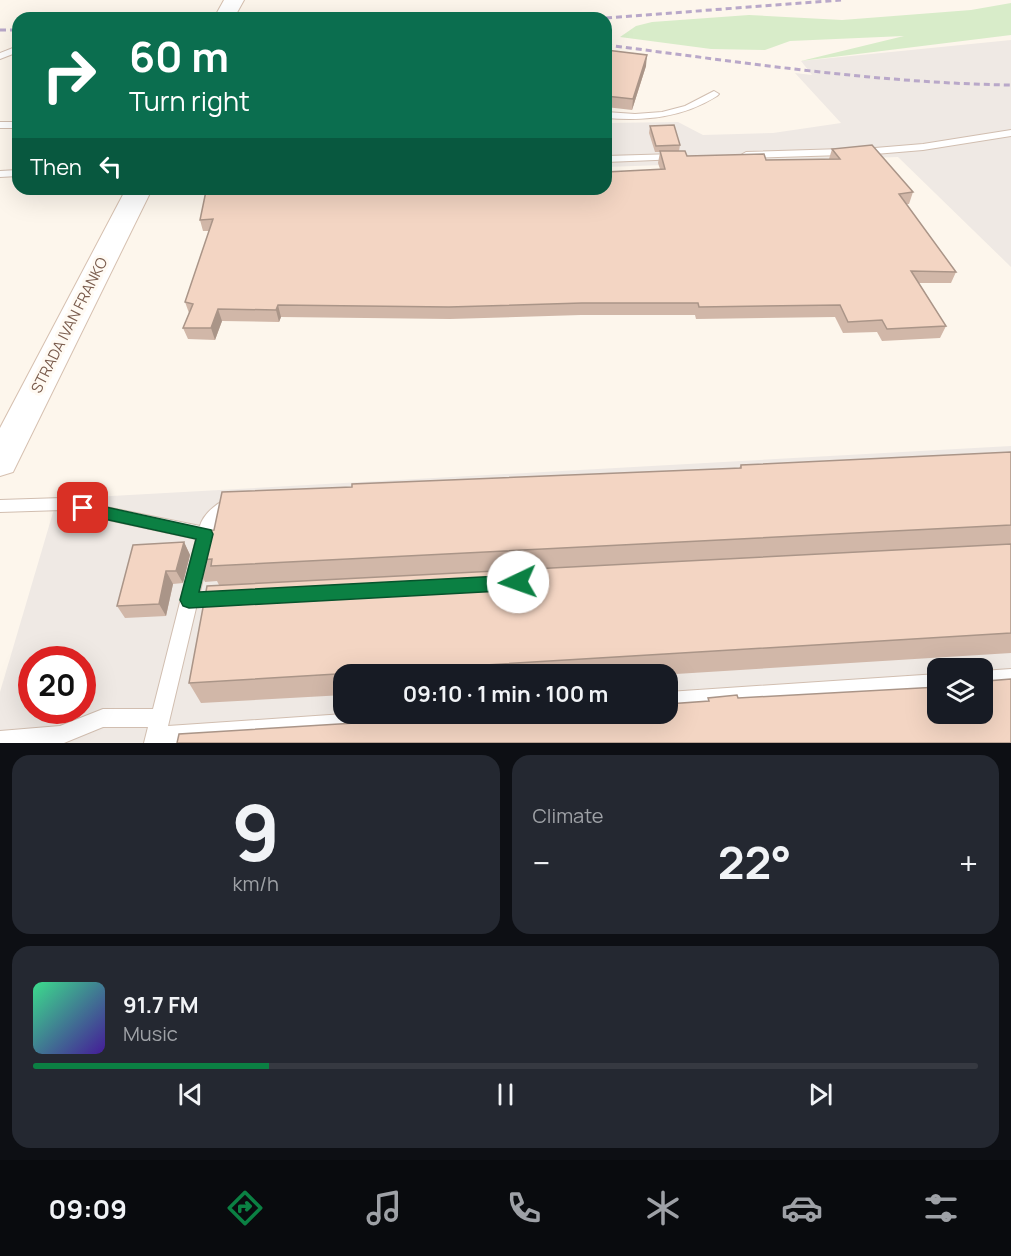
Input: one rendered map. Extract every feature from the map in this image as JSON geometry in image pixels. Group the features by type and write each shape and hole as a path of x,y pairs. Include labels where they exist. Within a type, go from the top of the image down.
{"main road":[{"name":"STRADA IVAN FRANKO","path":"0,462 136,195"}],"lane":[{"path":"612,116 663,117 704,101 714,94"},
{"path":"731,156 884,150 1011,133"},
{"path":"612,159 685,157"},
{"path":"156,732 209,520 236,501 246,499"},
{"path":"0,506 62,504 205,534"},
{"path":"189,600 212,599"},
{"path":"993,679 1011,678"},
{"path":"678,700 927,683"},
{"path":"0,740 60,735 103,718 156,732 333,722"}],"shaded area":[{"path":"1011,40 1011,267 898,157 612,167 612,123 678,122 703,135 773,133 841,123 795,73 812,75 801,61"},
{"path":"1011,446 1011,743 0,743 0,692 57,499"}],"green space":[{"path":"1011,3 1011,35 801,61 904,36 790,41 765,50 711,49 620,37 636,26 652,22 749,15 842,20 971,10"}],"building":[{"path":"612,51 647,55 633,99 612,97"},
{"path":"674,125 680,145 656,146 650,126"},
{"path":"872,145 913,192 899,194 956,272 911,271 946,326 887,329 882,320 848,322 840,305 699,307 698,303 582,303 449,307 278,305 276,310 218,309 211,328 183,328 193,304 185,302 213,219 200,220 205,195 612,195 612,172 665,169 660,151 685,151 687,156 764,154 766,160 840,159 832,149"},
{"path":"1011,452 1011,525 211,566 212,559 194,560 201,531 214,530 222,492 352,487 352,484 741,468 741,465"},
{"path":"184,542 176,571 166,571 159,604 117,606 133,545"},
{"path":"1011,544 1011,633 501,664 333,664 333,674 189,683 207,586"},
{"path":"1011,679 1011,743 177,743 179,734 340,724 678,724 678,703 709,701 708,698 927,688 927,724 993,724 993,680"}],"railway":[{"path":"612,18 841,0"},
{"path":"0,30 12,30"},
{"path":"612,46 859,76 1011,85"}],"route":[{"path":"83,508 205,534 189,600 518,582"}]}
